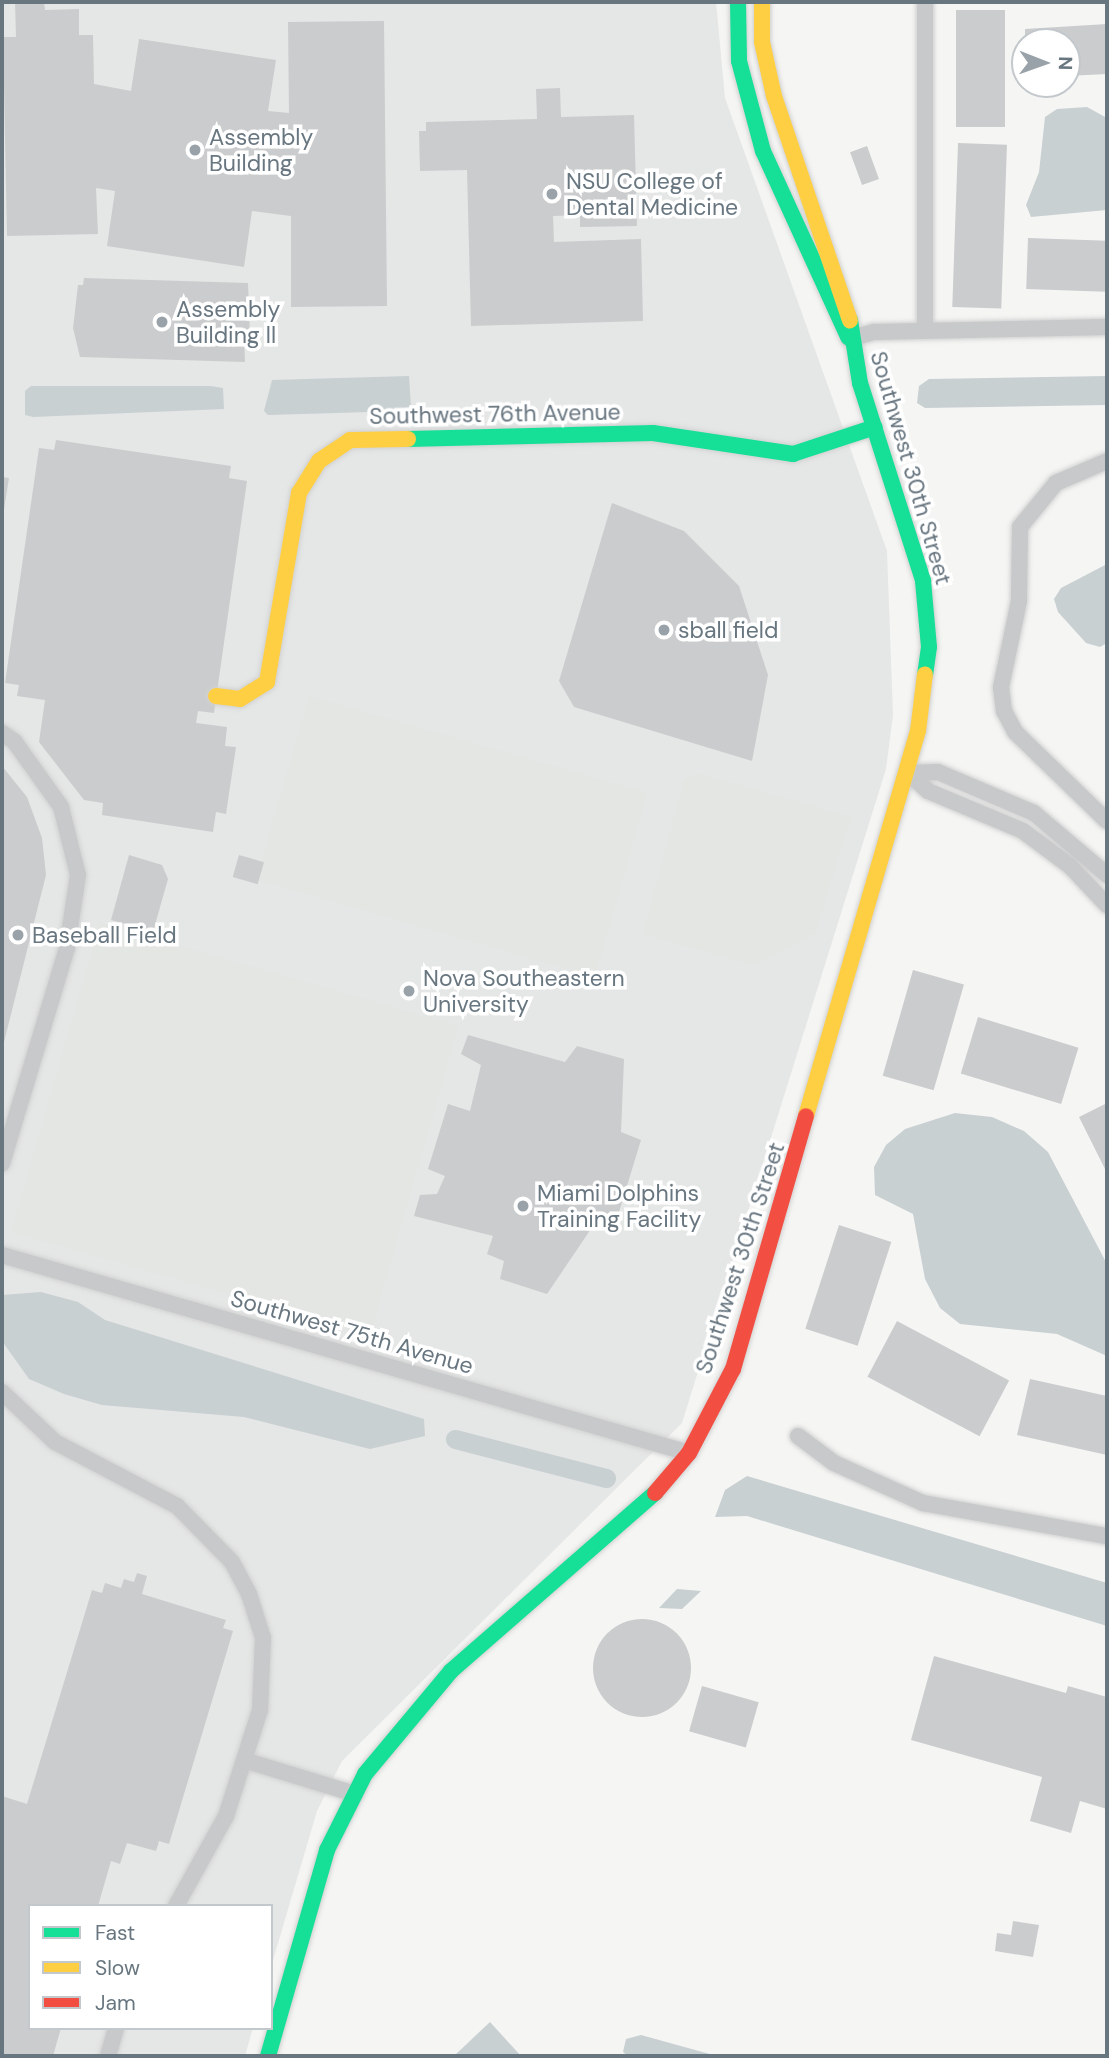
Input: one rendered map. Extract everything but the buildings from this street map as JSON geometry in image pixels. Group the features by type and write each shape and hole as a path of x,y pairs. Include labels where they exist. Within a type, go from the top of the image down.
{"street":[{"name":"Southwest 30th Street","path":"268,2056 327,1850 355,1794 410,1714 451,1671 642,1508 689,1453 733,1369 908,773 926,689 928,618 916,552 849,339 763,151 739,61 737,2"},
{"name":"Southwest 30th Street","path":"762,2 762,42 774,96 848,307 849,339"},
{"path":"925,2 925,330"},
{"path":"849,339 874,332 1107,327"},
{"name":"Southwest 76th Avenue","path":"216,696 240,699 267,682 299,493 319,461 350,440 653,433 793,454 875,427"},
{"path":"1107,461 1056,484 1020,527 1019,601 1001,687 1004,711 1015,732 1107,821"},
{"path":"2,733 14,741 61,807 69,829 78,875 75,910 2,1163"},
{"path":"908,773 938,772 1034,813 1107,875"},
{"path":"908,773 928,791 1023,831 1070,866 1107,905"},
{"name":"Southwest 75th Avenue","path":"2,1255 689,1453"},
{"path":"2,1392 55,1442 177,1506 232,1562 249,1594 264,1652 266,1679 247,1761 201,1867 177,1904"},
{"path":"798,1436 834,1463 923,1503 1107,1536"},
{"path":"247,1761 355,1794"},
{"path":"108,2056 116,2030"}],"shaded area":[{"name":"Nova Southeastern University","path":"2,2 716,2 725,98 887,551 893,715 886,769 682,1423 342,1761 317,1811 273,1960 273,1904 28,1904 28,2030 252,2030 245,2056 2,2056"},
{"path":"1087,107 1107,118 1107,210 1031,217 1026,205 1039,172 1045,117 1057,109"},
{"path":"409,376 411,408 404,411 268,415 264,411 272,380"},
{"path":"1107,376 1107,405 925,408 917,403 919,386 929,379"},
{"path":"31,386 210,386 223,388 224,409 33,417 25,415 25,391"},
{"path":"1107,564 1107,643 1100,647 1086,643 1058,612 1054,599 1061,588"},
{"path":"309,696 647,793 595,977 256,880"},
{"path":"700,774 851,817 815,933 754,965 643,934 684,780"},
{"path":"100,923 459,1026 370,1334 12,1232"},
{"path":"955,1113 992,1117 1024,1131 1048,1152 1107,1264 1107,1356 1057,1334 960,1324 940,1308 925,1279 913,1214 875,1195 874,1167 886,1145 905,1129"},
{"path":"41,1292 78,1302 105,1320 424,1419 425,1436 370,1449 244,1417 102,1405 64,1394 29,1379 2,1341 2,1295"},
{"path":"747,1476 1107,1583 1107,1626 747,1516 715,1517 725,1490"},
{"path":"677,1589 701,1591 682,1609 659,1608"},
{"path":"490,2022 521,2056 455,2055"},
{"path":"641,2035 717,2056 628,2056 623,2052 626,2039"}],"waterway":[{"path":"455,1439 606,1478"}],"traffic: fast":[{"path":"738,2 739,61 763,151 848,337"},
{"path":"850,320 860,383 923,581 929,647 925,674"},
{"path":"408,439 653,433 793,454 875,427"},
{"path":"268,2056 327,1850 365,1774 451,1671 655,1493"}],"traffic: slow":[{"path":"762,2 762,42 774,96 850,320"},
{"path":"216,696 240,699 267,682 299,493 319,461 350,440 408,439"},
{"path":"806,1116 918,731 925,674"}],"traffic: jam":[{"path":"655,1493 689,1453 733,1369 806,1116"}],"place":[{"name":"Assembly Building","path":"195,150"},
{"name":"NSU College of Dental Medicine","path":"552,194"},
{"name":"Assembly Building ll","path":"162,322"},
{"name":"sball field","path":"664,630"},
{"name":"Baseball Field","path":"18,935"},
{"name":"Nova Southeastern University","path":"409,991"},
{"name":"Miami Dolphins Training Facility","path":"523,1206"}]}
